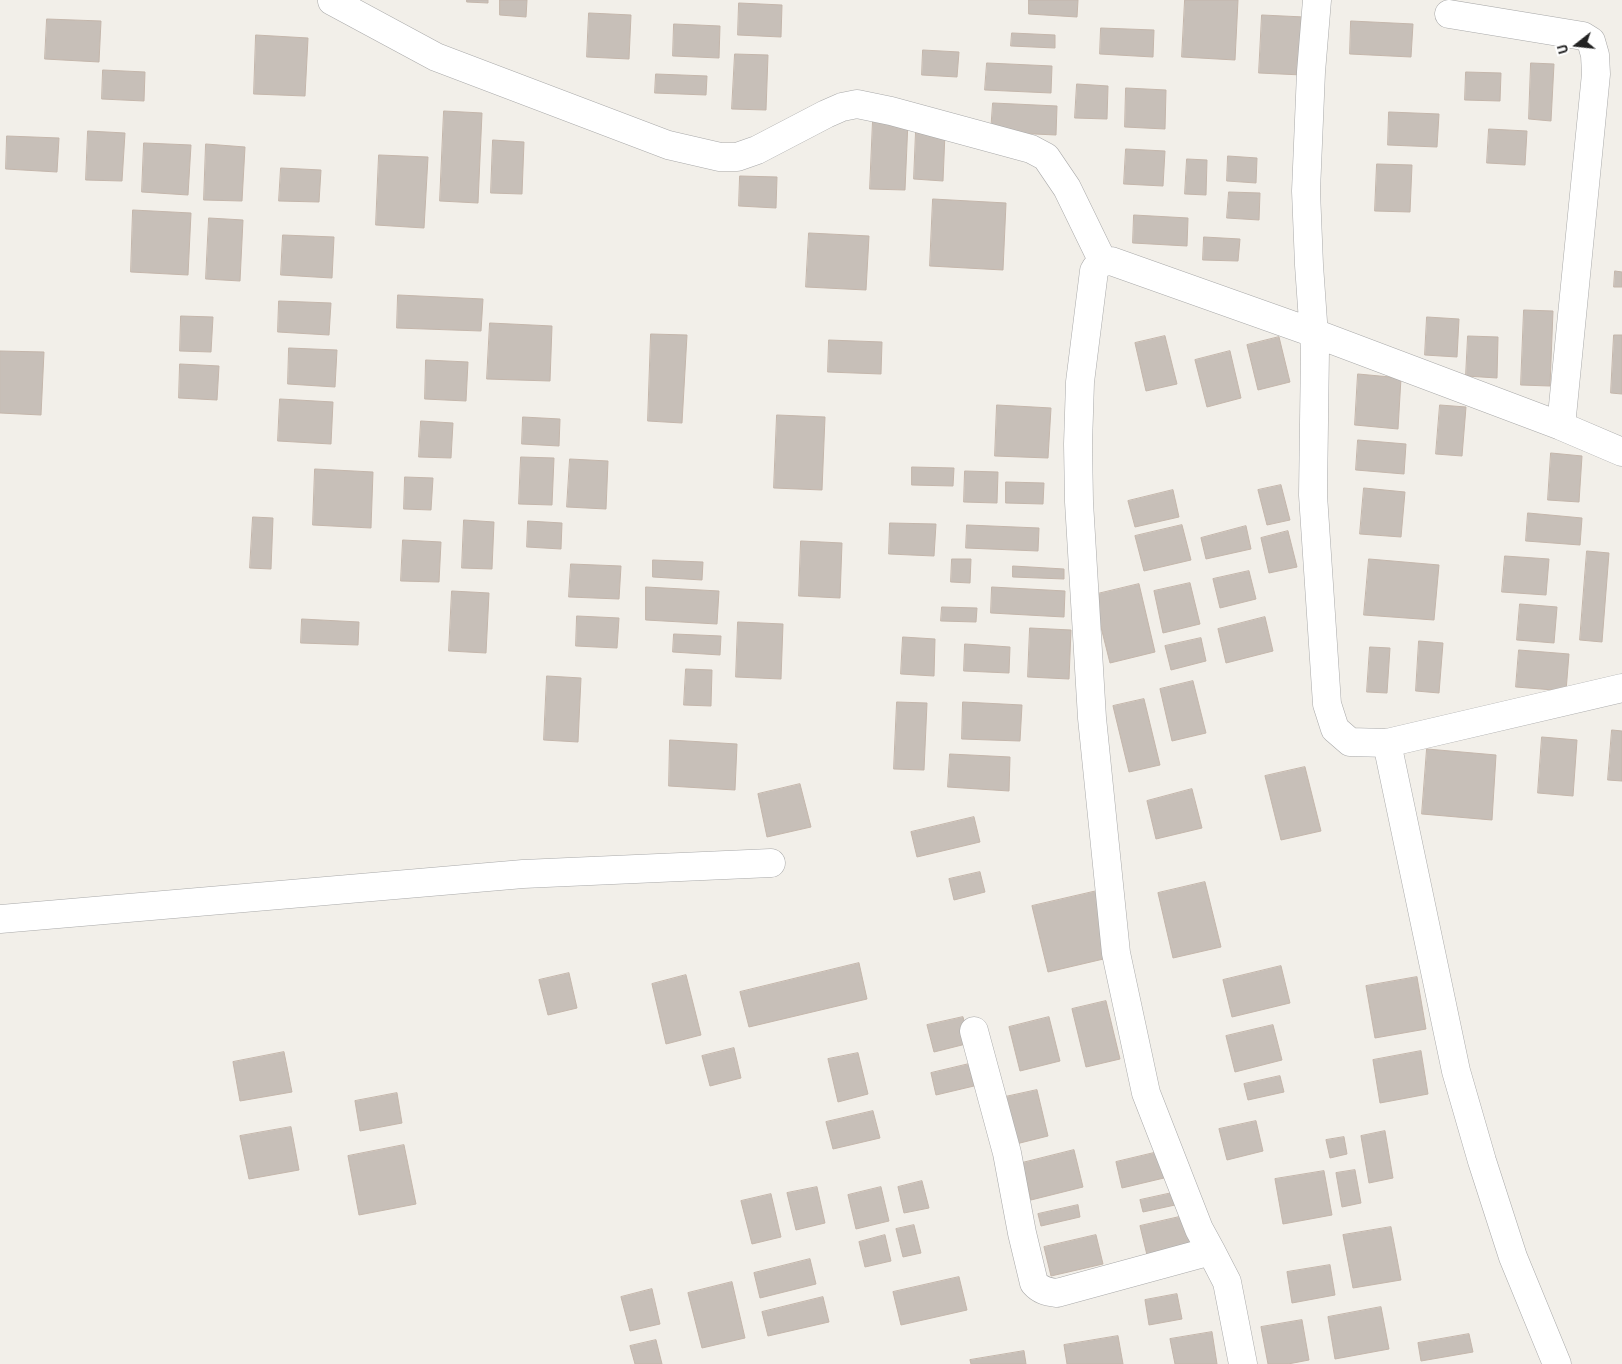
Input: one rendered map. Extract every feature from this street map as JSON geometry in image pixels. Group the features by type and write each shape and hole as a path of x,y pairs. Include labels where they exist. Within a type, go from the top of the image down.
{"street":[{"path":"1317,0 1311,72 1306,191 1314,333 1314,495 1327,704 1335,729 1350,742 1387,743 1622,688"},
{"path":"332,1 436,57 668,145 720,156 737,157 757,150 826,114 842,107 857,104 891,111 1031,149 1046,157 1067,188 1103,262"},
{"path":"1449,14 1582,36 1590,41 1595,56 1596,74 1561,426"},
{"path":"1242,1364 1227,1282 1199,1228 1146,1093 1116,953 1092,718 1079,502 1080,382 1094,271 1097,265 1111,261 1314,333 1561,426 1622,452"},
{"path":"1387,743 1456,1070 1512,1257 1557,1364"},
{"path":"0,920 523,874 771,863"},
{"path":"974,1032 1007,1153 1022,1233 1034,1283 1038,1288 1057,1293 1211,1252"}],"building":[{"path":"467,0 488,0 488,3 467,2"},
{"path":"500,0 527,0 526,17 500,15"},
{"path":"1029,0 1078,0 1077,17 1029,14"},
{"path":"1185,0 1238,0 1235,60 1182,57"},
{"path":"739,3 782,5 781,37 738,35"},
{"path":"589,13 631,15 629,59 587,57"},
{"path":"1262,15 1304,17 1302,75 1259,73"},
{"path":"47,19 101,21 99,62 45,59"},
{"path":"1351,21 1413,24 1411,57 1350,54"},
{"path":"674,24 720,26 719,58 673,56"},
{"path":"1101,28 1154,30 1153,57 1100,54"},
{"path":"1012,33 1055,35 1055,48 1011,46"},
{"path":"256,35 308,38 305,96 254,94"},
{"path":"923,50 959,52 957,77 922,75"},
{"path":"735,54 768,55 766,110 732,109"},
{"path":"987,63 1052,66 1051,93 985,90"},
{"path":"1531,63 1554,64 1551,121 1529,119"},
{"path":"103,70 145,72 144,101 102,99"},
{"path":"1466,72 1501,73 1500,101 1465,100"},
{"path":"656,74 707,76 706,95 655,93"},
{"path":"1077,84 1108,86 1107,119 1075,118"},
{"path":"1126,88 1166,90 1165,129 1125,127"},
{"path":"993,103 1057,106 1056,135 991,132"},
{"path":"444,111 482,113 478,203 440,201"},
{"path":"1389,112 1439,114 1437,147 1388,145"},
{"path":"873,120 908,121 905,190 870,189"},
{"path":"1489,129 1527,131 1525,165 1487,163"},
{"path":"88,131 125,133 122,181 86,180"},
{"path":"916,131 945,133 943,181 914,179"},
{"path":"7,136 59,138 57,172 6,169"},
{"path":"493,140 524,142 522,194 491,193"},
{"path":"144,143 191,145 188,195 142,192"},
{"path":"206,144 245,147 242,201 204,200"},
{"path":"1126,149 1165,151 1163,186 1124,184"},
{"path":"379,155 428,157 424,228 376,225"},
{"path":"1228,156 1257,158 1256,183 1227,181"},
{"path":"1187,159 1207,160 1206,195 1185,194"},
{"path":"1377,164 1412,165 1410,212 1375,211"},
{"path":"281,168 321,170 319,202 279,201"},
{"path":"740,176 777,177 776,208 739,206"},
{"path":"1229,192 1260,193 1259,220 1227,218"},
{"path":"933,199 1006,203 1003,270 930,266"},
{"path":"133,210 191,213 188,275 131,272"},
{"path":"1134,215 1188,218 1187,246 1133,243"},
{"path":"209,218 243,220 240,281 206,279"},
{"path":"809,233 869,236 866,290 806,287"},
{"path":"283,235 334,237 332,278 281,275"},
{"path":"1204,237 1240,239 1238,261 1203,260"},
{"path":"1615,271 1622,272 1622,287 1614,287"},
{"path":"398,295 483,299 481,331 397,328"},
{"path":"279,301 331,303 329,335 278,332"},
{"path":"1524,310 1553,311 1550,386 1521,385"},
{"path":"181,316 213,317 211,352 180,351"},
{"path":"1427,317 1459,319 1457,357 1425,355"},
{"path":"490,323 552,326 550,381 487,379"},
{"path":"651,334 687,335 682,423 648,421"},
{"path":"1614,335 1622,335 1622,394 1611,393"},
{"path":"1165,336 1177,384 1146,391 1135,343"},
{"path":"1468,336 1498,337 1497,378 1466,376"},
{"path":"1279,337 1290,382 1258,390 1247,345"},
{"path":"829,340 882,342 881,374 828,372"},
{"path":"289,348 337,350 335,387 288,384"},
{"path":"0,351 44,352 41,415 0,413"},
{"path":"1230,351 1241,398 1207,407 1195,360"},
{"path":"426,360 468,362 466,401 425,399"},
{"path":"180,364 219,366 217,400 179,398"},
{"path":"1358,374 1401,378 1398,429 1355,425"},
{"path":"280,399 333,402 331,444 278,441"},
{"path":"997,405 1051,408 1048,458 995,456"},
{"path":"1440,405 1466,407 1462,456 1436,454"},
{"path":"777,415 825,417 822,490 774,488"},
{"path":"523,417 560,419 559,446 522,444"},
{"path":"421,421 453,423 451,458 419,457"},
{"path":"1358,440 1406,444 1404,474 1356,470"},
{"path":"1551,453 1582,456 1579,502 1548,500"},
{"path":"521,457 554,458 552,505 519,504"},
{"path":"570,459 608,461 606,509 567,507"},
{"path":"912,467 954,468 953,486 912,485"},
{"path":"315,469 373,472 371,528 313,525"},
{"path":"965,471 998,472 997,503 964,502"},
{"path":"405,477 433,478 431,510 404,509"},
{"path":"1006,482 1044,483 1043,504 1006,503"},
{"path":"1281,485 1290,520 1267,525 1258,490"},
{"path":"1364,488 1405,492 1401,537 1360,534"},
{"path":"1173,490 1179,517 1135,527 1128,501"},
{"path":"1528,513 1582,518 1580,545 1526,541"},
{"path":"253,517 273,518 271,569 250,568"},
{"path":"464,520 494,522 492,569 462,568"},
{"path":"528,521 562,523 561,549 527,547"},
{"path":"890,523 936,524 934,556 889,554"},
{"path":"967,525 1039,528 1038,551 966,548"},
{"path":"1182,525 1191,560 1144,571 1135,536"},
{"path":"1246,526 1251,549 1206,559 1201,538"},
{"path":"1288,531 1297,567 1269,573 1261,538"},
{"path":"403,540 441,542 439,582 401,581"},
{"path":"801,541 842,543 840,598 799,596"},
{"path":"1587,551 1609,553 1602,642 1580,640"},
{"path":"1505,556 1549,559 1546,595 1502,592"},
{"path":"952,559 971,559 970,583 951,582"},
{"path":"1369,559 1439,565 1434,620 1364,615"},
{"path":"653,560 703,562 702,580 653,577"},
{"path":"571,564 621,566 619,599 569,597"},
{"path":"1013,566 1064,569 1064,579 1013,577"},
{"path":"1249,571 1256,599 1220,608 1213,579"},
{"path":"1190,583 1200,624 1163,633 1154,591"},
{"path":"1139,584 1155,652 1110,663 1093,595"},
{"path":"646,587 719,591 717,624 646,620"},
{"path":"992,587 1065,591 1064,617 991,613"},
{"path":"452,591 489,593 486,653 449,651"},
{"path":"1520,604 1557,607 1554,643 1517,640"},
{"path":"942,607 977,608 976,622 941,621"},
{"path":"577,616 619,618 617,648 576,646"},
{"path":"1265,617 1273,651 1226,663 1218,629"},
{"path":"302,619 359,622 358,645 301,643"},
{"path":"738,622 783,624 781,679 736,677"},
{"path":"1030,628 1071,630 1069,679 1028,677"},
{"path":"674,634 721,636 720,655 673,652"},
{"path":"903,637 935,639 934,676 901,674"},
{"path":"1201,638 1206,661 1171,670 1165,646"},
{"path":"1419,641 1443,643 1439,693 1416,691"},
{"path":"965,644 1010,647 1009,673 964,671"},
{"path":"1370,647 1390,648 1387,693 1367,692"},
{"path":"1519,650 1569,654 1566,691 1516,687"},
{"path":"686,669 712,670 711,706 684,705"},
{"path":"547,676 581,678 578,742 544,740"},
{"path":"1193,681 1206,733 1172,741 1160,689"},
{"path":"1144,699 1160,765 1129,772 1113,706"},
{"path":"897,702 927,703 924,770 894,769"},
{"path":"963,702 1022,705 1020,741 962,739"},
{"path":"1612,730 1622,731 1622,781 1608,780"},
{"path":"1542,737 1577,740 1573,796 1538,793"},
{"path":"670,740 737,744 735,790 669,786"},
{"path":"1427,749 1496,755 1492,820 1422,814"},
{"path":"950,754 1010,757 1009,791 948,787"},
{"path":"1305,767 1321,831 1281,840 1265,776"},
{"path":"800,784 811,827 767,837 758,794"},
{"path":"1192,789 1202,828 1156,839 1147,801"},
{"path":"974,817 980,842 917,857 911,832"},
{"path":"980,872 985,892 954,900 949,879"},
{"path":"1205,882 1221,947 1173,958 1158,893"},
{"path":"1097,891 1112,957 1048,972 1032,906"},
{"path":"859,963 867,999 749,1027 740,992"},
{"path":"1281,966 1290,1003 1232,1017 1223,980"},
{"path":"569,973 577,1008 548,1015 539,980"},
{"path":"686,975 701,1035 666,1044 652,984"},
{"path":"1417,977 1426,1029 1375,1038 1366,986"},
{"path":"1106,1001 1120,1059 1086,1067 1072,1009"},
{"path":"963,1017 970,1043 934,1052 927,1025"},
{"path":"1049,1017 1060,1061 1020,1071 1009,1027"},
{"path":"1273,1025 1282,1060 1235,1072 1226,1036"},
{"path":"734,1048 741,1078 710,1086 702,1056"},
{"path":"1421,1051 1428,1094 1380,1103 1373,1060"},
{"path":"284,1052 292,1092 240,1101 233,1062"},
{"path":"858,1053 868,1094 838,1102 828,1059"},
{"path":"969,1064 974,1086 936,1095 931,1073"},
{"path":"1280,1076 1284,1092 1248,1100 1244,1084"},
{"path":"1037,1090 1048,1136 1016,1144 1005,1097"},
{"path":"397,1093 402,1123 360,1131 355,1101"},
{"path":"873,1111 880,1138 833,1149 826,1122"},
{"path":"1256,1121 1263,1151 1227,1160 1219,1129"},
{"path":"291,1127 299,1170 249,1179 240,1136"},
{"path":"1385,1131 1393,1178 1369,1183 1361,1136"},
{"path":"1344,1137 1347,1154 1330,1158 1326,1140"},
{"path":"404,1145 416,1204 359,1215 348,1156"},
{"path":"1074,1150 1083,1187 1031,1200 1022,1163"},
{"path":"1158,1152 1164,1178 1122,1188 1116,1162"},
{"path":"1355,1170 1361,1203 1342,1207 1336,1173"},
{"path":"1324,1171 1332,1215 1283,1224 1275,1179"},
{"path":"922,1181 929,1208 904,1213 898,1187"},
{"path":"817,1187 825,1223 796,1230 787,1193"},
{"path":"881,1187 889,1221 856,1229 848,1195"},
{"path":"1172,1193 1175,1205 1143,1212 1140,1200"},
{"path":"771,1194 781,1237 752,1244 741,1201"},
{"path":"1078,1205 1080,1217 1041,1226 1038,1214"},
{"path":"1188,1215 1195,1243 1147,1255 1140,1226"},
{"path":"914,1225 921,1253 903,1257 896,1229"},
{"path":"1391,1227 1401,1280 1353,1288 1343,1235"},
{"path":"885,1235 891,1261 865,1267 859,1242"},
{"path":"1096,1235 1103,1264 1051,1276 1044,1247"},
{"path":"810,1259 816,1284 760,1298 754,1273"},
{"path":"1330,1265 1335,1295 1292,1303 1287,1272"},
{"path":"959,1277 967,1310 901,1325 893,1292"},
{"path":"732,1282 745,1338 702,1348 688,1293"},
{"path":"652,1289 660,1324 630,1331 621,1297"},
{"path":"1177,1294 1182,1319 1149,1325 1145,1300"},
{"path":"823,1297 829,1322 768,1336 762,1312"},
{"path":"1381,1307 1389,1349 1335,1359 1328,1317"},
{"path":"1302,1320 1309,1360 1288,1364 1268,1364 1261,1327"},
{"path":"1212,1332 1217,1364 1175,1364 1170,1339"},
{"path":"1469,1334 1473,1352 1421,1361 1418,1343"},
{"path":"1118,1336 1123,1364 1067,1364 1064,1345"},
{"path":"656,1340 662,1364 635,1364 630,1346"},
{"path":"1024,1351 1026,1364 971,1364 970,1360"}]}
